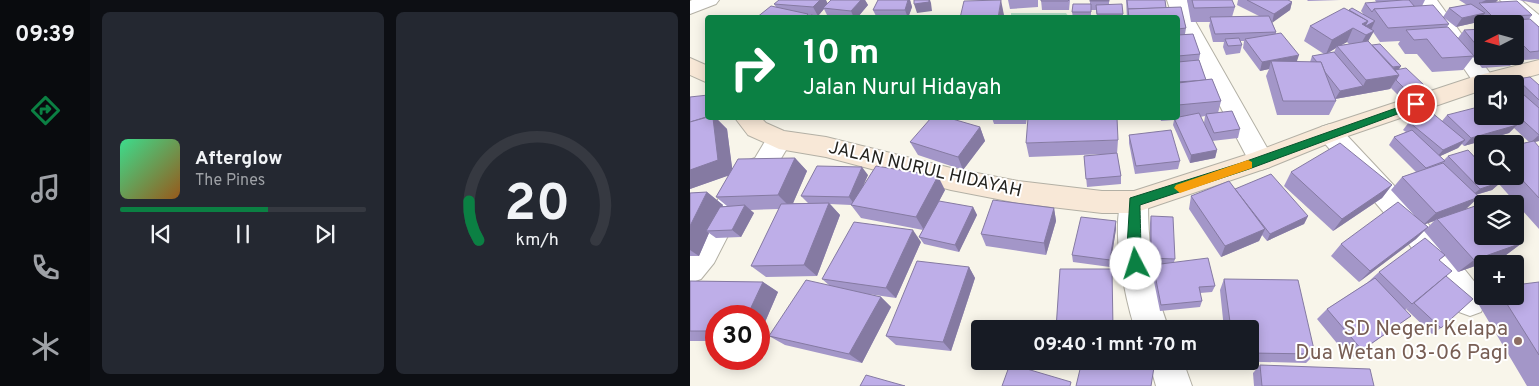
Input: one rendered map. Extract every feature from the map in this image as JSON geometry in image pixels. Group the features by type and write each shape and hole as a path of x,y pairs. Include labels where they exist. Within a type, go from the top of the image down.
{"street":[{"path":"690,8 709,0"},
{"path":"1177,0 1181,14 1261,160"},
{"path":"1427,0 1480,75"},
{"path":"1510,0 1539,26"},
{"path":"690,65 705,74"},
{"name":"JALAN NURUL HIDAYAH","path":"1505,75 1539,67"},
{"name":"JALAN NURUL HIDAYAH","path":"749,120 757,129 779,140 826,147 951,179 1018,192 1102,202 1134,202 1261,160 1330,133 1474,83"},
{"path":"1330,133 1407,219 1470,301"},
{"path":"690,269 703,254 746,176 753,170 764,166 779,140"},
{"path":"1134,202 1134,247 1138,282 1149,320"},
{"path":"1169,370 1174,386"}],"green space":[{"path":"1011,13 1066,13 1068,15 1011,15"}],"building":[{"path":"779,0 820,0 813,7 774,4"},
{"path":"831,0 861,0 851,11 823,8"},
{"path":"878,0 908,0 905,10 873,10"},
{"path":"914,0 929,0 929,2 914,4"},
{"path":"1001,0 998,15 961,15 964,1"},
{"path":"1041,0 1069,0 1041,1"},
{"path":"1109,0 1109,1 1090,1"},
{"path":"1127,0 1165,0 1166,8 1128,9"},
{"path":"1192,0 1232,0 1235,7 1194,8"},
{"path":"1247,0 1288,0 1292,2 1274,14"},
{"path":"1409,0 1415,7 1374,9 1372,12 1365,3"},
{"path":"1517,1 1532,15 1491,15 1479,3"},
{"path":"1073,4 1091,4 1091,12 1072,12"},
{"path":"1122,4 1123,14 1097,14 1096,5"},
{"path":"1471,4 1485,13 1462,18 1449,8"},
{"path":"1433,5 1449,24 1388,28 1374,9"},
{"path":"771,6 808,14 807,15 760,15"},
{"path":"1181,7 1186,28 1180,29 1180,15 1129,15 1128,9"},
{"path":"1344,8 1368,21 1362,24 1374,31 1366,35 1353,28 1332,40 1310,26"},
{"path":"1352,8 1375,21 1365,26 1368,21 1349,10"},
{"path":"1269,16 1276,32 1215,34 1210,17"},
{"path":"1524,19 1530,19 1539,27 1539,51 1530,52 1524,46"},
{"path":"1448,27 1474,56 1442,58 1427,39 1414,40 1406,30"},
{"path":"1474,29 1474,42 1464,30"},
{"path":"1281,33 1299,55 1262,62 1245,39"},
{"path":"1193,34 1200,54 1180,56 1180,35"},
{"path":"1239,38 1242,45 1228,46 1225,39"},
{"path":"1368,41 1399,75 1366,80 1337,46"},
{"path":"1380,44 1401,66 1393,67 1372,45"},
{"path":"1334,52 1363,86 1340,91 1325,72 1321,62 1317,62 1312,56"},
{"path":"1199,60 1206,80 1180,82 1180,62"},
{"path":"1271,61 1321,62 1336,101 1283,101"},
{"path":"1406,68 1425,86 1406,90 1396,80 1399,75 1395,70"},
{"path":"1530,77 1539,85 1539,100 1524,86 1524,78"},
{"path":"1212,79 1221,101 1180,105 1180,83"},
{"path":"705,95 705,117 690,122 690,97"},
{"path":"1524,95 1539,108 1539,135 1524,121"},
{"path":"1474,108 1474,125 1517,125 1482,135 1474,135 1474,137 1471,138 1447,115"},
{"path":"1232,111 1240,129 1214,133 1206,114"},
{"path":"1431,112 1465,140 1443,150 1409,122"},
{"path":"1199,113 1217,150 1191,155 1175,120 1180,120 1180,117"},
{"path":"705,118 705,120 713,120 718,160 690,170 690,122"},
{"path":"929,120 956,120 980,127 958,157 910,142"},
{"path":"1028,120 1117,120 1118,140 1026,143"},
{"path":"1171,130 1180,161 1136,166 1129,135"},
{"path":"1412,130 1445,161 1426,168 1394,137"},
{"path":"1534,141 1539,147 1539,198 1524,182 1524,143"},
{"path":"1340,143 1392,185 1342,219 1291,172"},
{"path":"1468,150 1474,156 1474,183 1448,156"},
{"path":"1117,153 1121,176 1086,179 1084,156"},
{"path":"795,158 778,195 716,197 738,159"},
{"path":"1443,163 1477,195 1474,195 1474,199 1436,213 1402,177"},
{"path":"817,166 862,167 849,197 801,196"},
{"path":"876,166 938,176 916,217 851,205"},
{"path":"1271,174 1308,216 1270,234 1235,189"},
{"path":"1229,181 1265,229 1225,246 1191,196"},
{"path":"1476,185 1492,185 1480,189"},
{"path":"707,192 690,226 690,193"},
{"path":"993,200 1054,208 1044,243 981,234"},
{"path":"939,201 973,207 955,245 919,237"},
{"path":"1398,202 1428,227 1370,271 1341,244"},
{"path":"829,203 804,265 751,266 781,204"},
{"path":"745,205 732,230 706,231 720,207"},
{"path":"1474,206 1474,245 1516,245 1488,255 1474,255 1474,260 1437,219"},
{"path":"1151,216 1173,217 1175,259 1151,258"},
{"path":"1081,217 1116,221 1110,260 1072,255"},
{"path":"854,222 913,230 886,288 822,279"},
{"path":"1425,238 1445,255 1439,260 1452,271 1412,304 1379,272"},
{"path":"1208,258 1215,286 1199,287 1202,301 1161,305 1153,265"},
{"path":"917,261 969,267 943,342 886,336"},
{"path":"1060,269 1112,269 1113,320 1057,320"},
{"path":"1446,276 1473,299 1441,328 1414,303"},
{"path":"1375,278 1411,316 1362,350 1327,309"},
{"path":"1224,279 1298,280 1315,354 1259,353 1259,320 1230,320"},
{"path":"806,280 881,297 849,354 770,336"},
{"path":"690,281 763,282 752,305 705,305 705,331 690,331"},
{"path":"1539,282 1539,355 1508,305 1524,305 1524,284"},
{"path":"1260,365 1370,369 1374,386 1262,386"},
{"path":"1008,370 1030,370 1071,382 1070,386 1002,386"},
{"path":"1080,370 1154,370 1151,386 1076,386"},
{"path":"866,375 905,386 860,386"}],"slow traffic":[{"path":"1180,188 1248,165"}],"place":[{"name":"SD Negeri Kelapa Dua Wetan 03-06 Pagi","path":"1518,341"}],"route":[{"path":"1136,264 1134,202 1245,166 1330,133 1416,104"}]}
